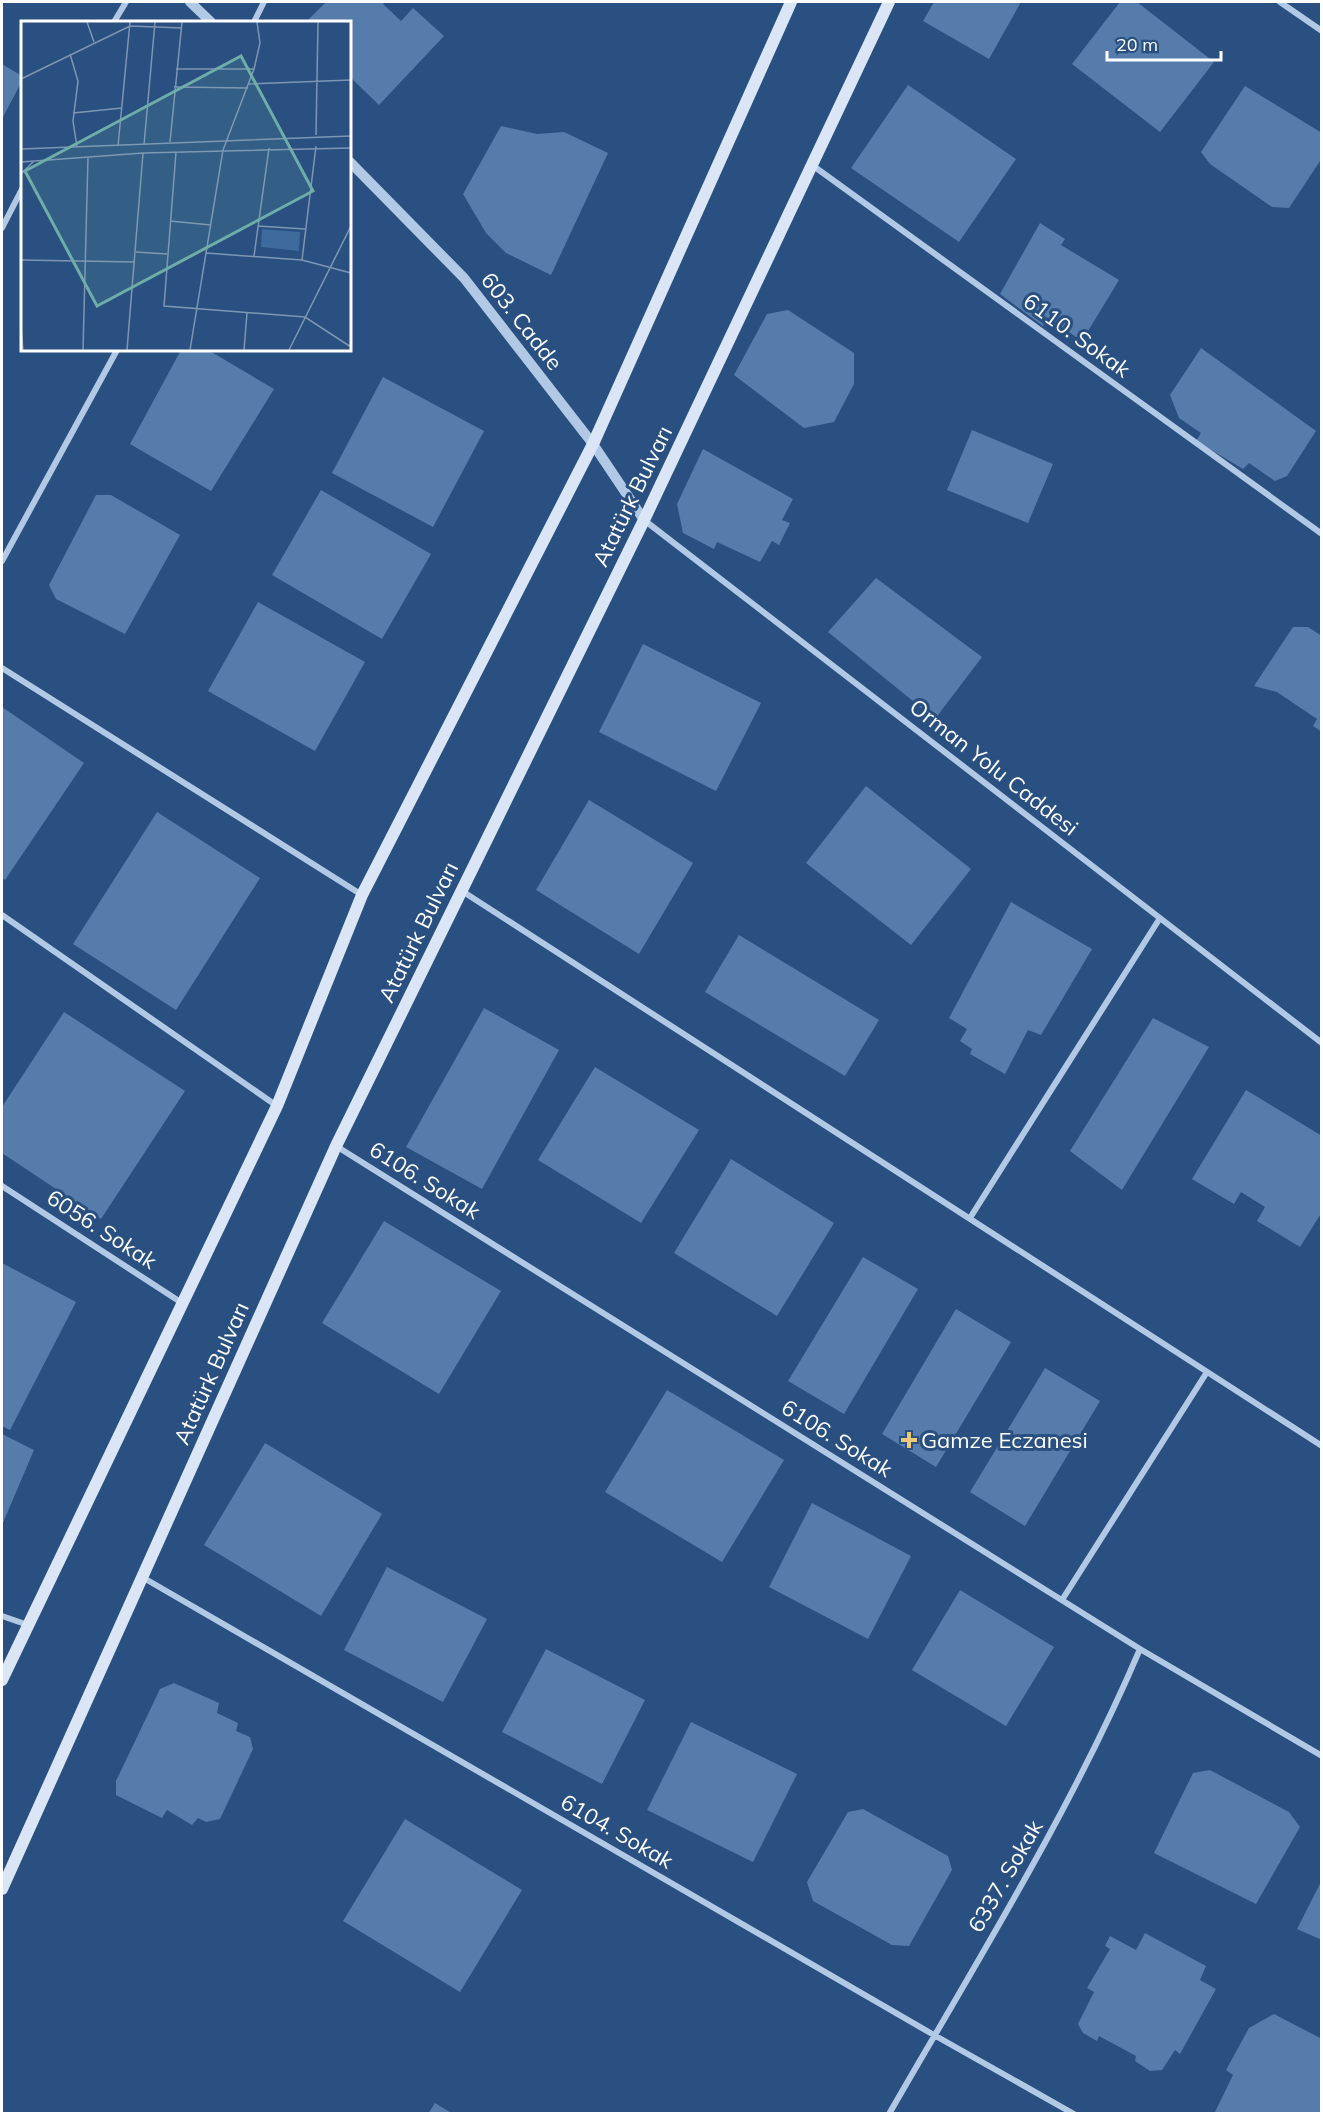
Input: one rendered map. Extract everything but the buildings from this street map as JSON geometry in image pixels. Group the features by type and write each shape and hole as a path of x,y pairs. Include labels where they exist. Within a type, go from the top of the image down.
{"main road":[{"path":"2,1680 277,1106 362,895 594,444 791,2"},
{"name":"Atatürk Bulvarı","path":"2,1889 336,1146 644,520 889,2"}],"street":[{"path":"115,21 126,2"},
{"path":"190,2 210,21"},
{"path":"254,21 264,2"},
{"path":"1280,2 1322,31"},
{"name":"603. Cadde","path":"351,163 464,278 594,444 644,520"},
{"name":"6110. Sokak","path":"812,165 1322,534"},
{"path":"2,228 21,191"},
{"path":"2,561 116,351"},
{"name":"Orman Yolu Caddesi","path":"644,520 1322,1043"},
{"path":"2,668 362,895"},
{"path":"462,891 1322,1446"},
{"path":"2,915 277,1106"},
{"path":"970,1218 1160,918"},
{"name":"6106. Sokak","path":"336,1146 1140,1649 1322,1756"},
{"name":"6056. Sokak","path":"2,1186 182,1303"},
{"path":"1062,1600 1207,1372"},
{"name":"6104. Sokak","path":"142,1577 934,2036 1074,2114"},
{"path":"2,1616 28,1625"},
{"name":"6337. Sokak","path":"889,2114 1054,1827 1113,1712 1140,1649"}],"place":[{"name":"Gamze Eczanesi","path":"909,1440"}]}
